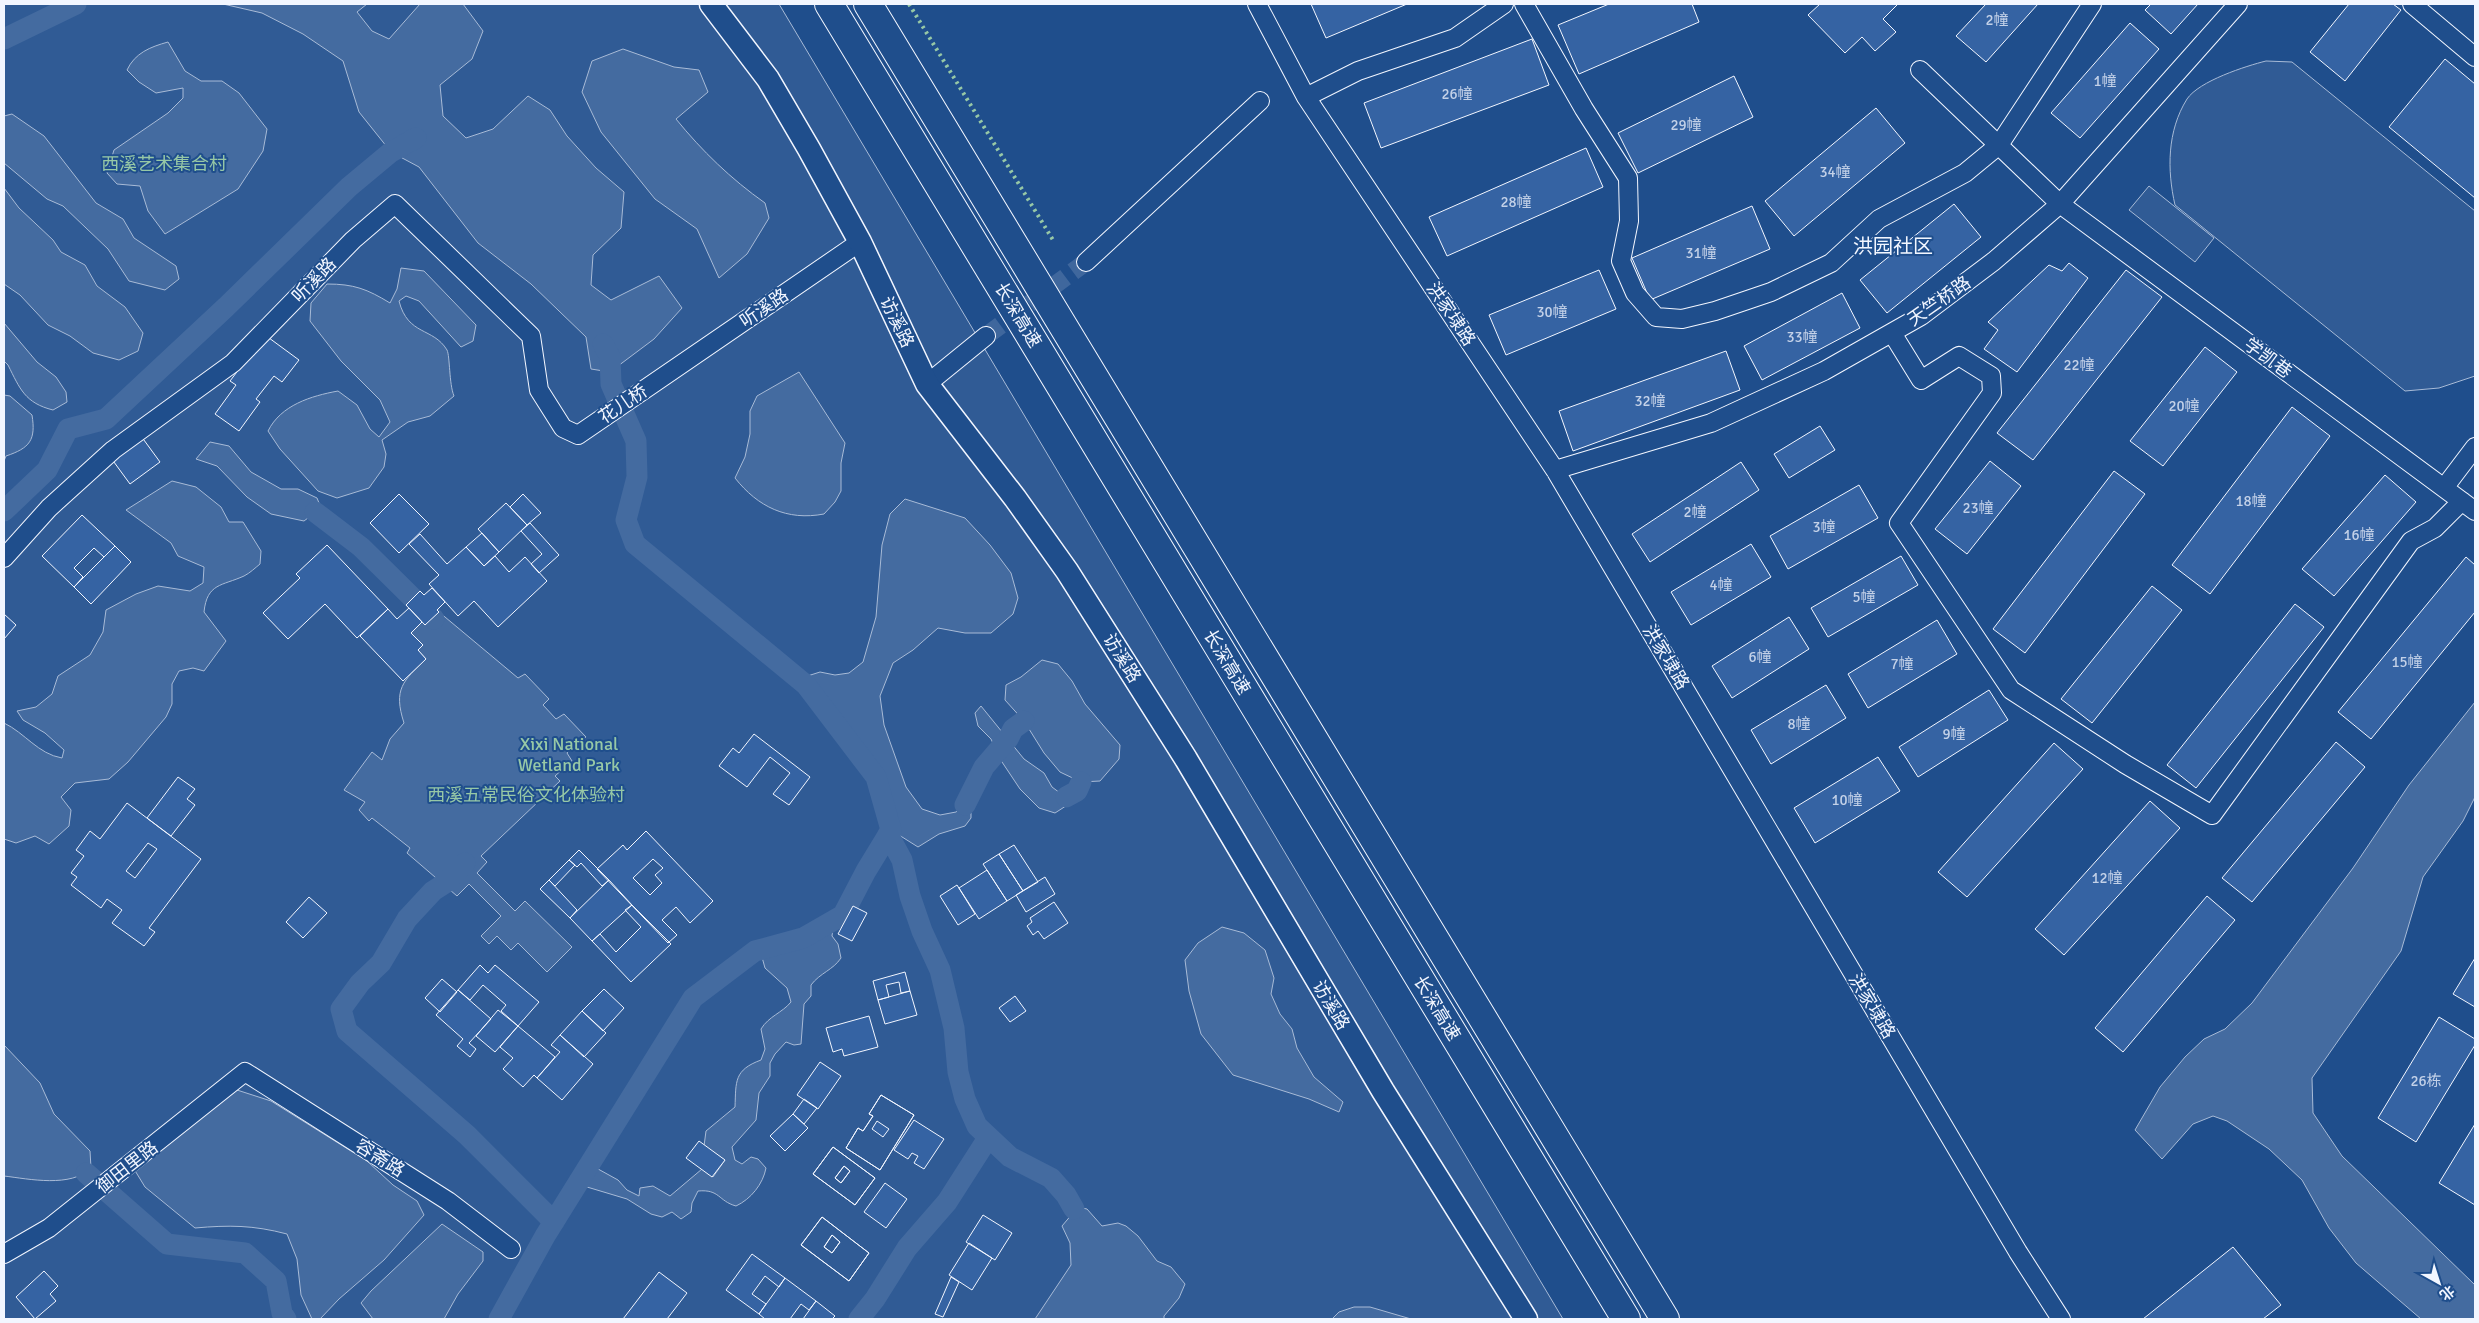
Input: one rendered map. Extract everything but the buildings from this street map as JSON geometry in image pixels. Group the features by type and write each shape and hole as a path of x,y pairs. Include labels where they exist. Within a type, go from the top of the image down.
{"highway":[{"name":"长深高速","path":"829,4 1626,1319"},
{"name":"长深高速","path":"868,4 1665,1319"}],"street":[{"name":"访溪路","path":"711,4 768,79 860,242 927,384 1015,498 1073,579 1186,759 1383,1090 1526,1319"},
{"name":"洪家埭路","path":"1257,4 1306,97 1555,470 2001,1224 2061,1319"},
{"path":"1306,97 1358,71 1455,38 1504,4"},
{"path":"1524,4 1584,109 1628,178 1629,221 1622,261 1635,293 1656,317 1682,319 1715,311 1771,292 1831,263 1879,219 1965,173 1999,145 2092,4"},
{"name":"天竺桥路","path":"1555,470 1711,423 1824,371 1921,316 1994,261 2060,204 2238,4"},
{"path":"2412,4 2475,57"},
{"name":"学凯巷","path":"1920,70 2060,204 2468,506"},
{"path":"1086,262 1260,101"},
{"name":"听溪路","path":"4,558 49,508 113,450 233,363 353,240 395,204 531,336 539,390 563,428 578,435"},
{"name":"听溪路","path":"668,373 860,242"},
{"path":"1892,332 1921,380 1960,356 1991,376 1992,393 1899,523 2011,690 2125,764 2212,815 2411,541 2468,506"},
{"path":"927,384 986,336"},
{"name":"花儿桥","path":"578,435 668,373"},
{"path":"2444,488 2475,447"},
{"name":"御田里路","path":"4,1254 49,1228 245,1072"},
{"name":"容斋路","path":"245,1072 448,1201 511,1250"}],"green space":[{"name":"Xixi National Wetland Park","path":"4,4 779,4 1563,1319 4,1319"},
{"path":"2266,61 2292,62 2475,211 2475,376 2439,388 2405,391 2175,205 2172,192 2170,151 2180,111 2187,99 2193,92 2212,80 2235,70"},
{"path":"2149,186 2214,238 2195,262 2129,210"}],"shaded area":[{"path":"223,4 367,4 357,12 372,31 389,39 420,4 463,4 483,31 472,59 440,85 443,116 466,138 493,129 528,96 550,110 567,136 596,168 624,192 621,228 593,255 591,285 611,300 659,276 682,308 654,339 610,372 591,369 586,337 531,284 478,243 419,167 391,152 359,112 343,61 303,34 262,13"},
{"path":"168,42 185,71 201,81 222,81 239,93 267,129 263,151 238,189 165,234 148,211 140,186 117,184 107,173 114,150 168,113 183,98 183,88 156,93 139,82 127,70 139,55 155,46"},
{"path":"623,49 674,67 699,70 708,92 676,119 718,164 765,203 769,218 747,254 719,278 697,229 655,199 601,132 582,92 592,61"},
{"path":"12,114 44,136 96,203 123,219 134,238 176,266 179,279 165,290 129,281 108,249 63,206 47,199 4,163 4,116"},
{"path":"4,188 19,208 53,240 61,252 85,265 97,286 125,307 143,333 138,351 119,360 93,353 70,336 48,325 20,295 4,284"},
{"path":"401,268 424,271 476,325 473,341 461,347 419,301 406,296 399,301 408,320 414,326 435,338 447,350 454,396 430,416 408,422 382,440 386,454 384,467 369,488 337,498 318,491 280,449 268,431 281,414 289,408 307,399 338,391 357,405 370,429 379,437 390,422 380,400 341,361 310,321 311,303 327,284 360,288 390,303 397,289"},
{"path":"4,323 37,362 56,377 66,392 67,402 53,410 36,403 24,394 4,361"},
{"path":"799,372 845,443 841,463 841,491 835,502 824,514 810,516 774,510 753,497 735,478 745,457 750,434 750,411 757,396"},
{"path":"4,395 10,396 32,415 33,431 30,442 21,450 6,456 4,461"},
{"path":"210,442 229,446 251,472 281,489 298,489 317,498 321,508 304,521 271,514 247,497 217,466 196,459"},
{"path":"172,481 196,487 221,507 229,522 243,522 261,551 260,564 244,576 217,587 208,596 204,612 226,641 204,671 193,668 179,671 172,684 172,704 166,717 128,762 109,779 75,783 61,797 71,810 69,826 49,844 35,836 16,843 4,839 4,723 39,748 53,756 62,758 64,750 45,733 23,720 17,711 36,707 52,694 58,676 90,655 103,632 106,610 136,594 158,586 190,591 203,583 204,567 178,556 171,543 126,510"},
{"path":"905,499 965,518 990,545 1011,573 1018,598 1013,614 991,633 965,633 938,628 913,650 893,663 880,696 884,725 906,787 922,809 940,815 956,812 965,805 971,809 971,818 965,826 939,834 918,847 891,830 876,777 798,679 820,672 835,675 849,673 863,662 876,617 882,545 890,514"},
{"path":"439,612 518,678 525,674 549,699 543,705 556,719 564,714 586,737 573,745 567,753 572,761 555,776 560,781 481,856 487,862 477,873 515,911 525,901 572,947 547,972 518,943 511,950 497,936 489,944 481,936 501,916 469,884 457,896 407,853 410,848 372,818 369,821 359,810 365,802 344,790 372,752 382,760 390,739 404,723 400,702 402,686 426,659 418,650 423,645 411,633 422,622 425,625"},
{"path":"1042,660 1058,664 1072,681 1085,704 1120,745 1119,759 1100,781 1081,782 1060,772 1044,753 1024,721 1005,700 1006,685 1021,677"},
{"path":"2475,702 2475,797 2463,821 2423,877 2401,951 2312,1078 2313,1113 2342,1156 2475,1285 2475,1319 2421,1319 2356,1263 2329,1228 2302,1180 2269,1149 2227,1121 2213,1116 2193,1124 2162,1159 2135,1130 2160,1087 2185,1057 2204,1039 2225,1029 2252,1003 2353,868 2409,785"},
{"path":"981,706 1024,759 1044,773 1052,787 1072,802 1055,813 1039,808 1020,789 1000,759 991,739 978,726 975,713"},
{"path":"834,920 832,936 838,944 841,958 811,985 811,996 804,1004 801,1044 794,1045 786,1042 775,1054 770,1063 770,1076 759,1093 756,1120 732,1147 735,1160 742,1164 751,1157 758,1159 766,1168 762,1180 751,1195 736,1206 711,1192 698,1191 692,1203 691,1212 681,1219 672,1212 662,1217 651,1214 627,1199 577,1184 589,1164 618,1180 627,1190 639,1196 640,1188 653,1186 670,1196 702,1169 713,1177 725,1160 704,1146 706,1131 735,1107 737,1083 741,1072 761,1060 765,1049 761,1029 791,1002 787,988 765,968 760,950 803,938"},
{"path":"1222,927 1244,933 1265,950 1274,978 1271,994 1280,1014 1292,1029 1297,1048 1314,1077 1343,1102 1339,1112 1309,1099 1233,1075 1201,1034 1189,991 1185,960 1198,943"},
{"path":"4,1045 40,1083 54,1114 90,1151 91,1168 83,1174 72,1178 49,1181 4,1176"},
{"path":"237,1090 271,1101 367,1161 393,1185 417,1201 424,1215 384,1260 339,1299 320,1319 312,1319 301,1295 297,1259 287,1234 241,1226 195,1228 145,1187 134,1169"},
{"path":"1078,1207 1087,1209 1102,1226 1118,1223 1126,1226 1138,1236 1157,1261 1171,1267 1185,1284 1179,1298 1164,1316 1164,1319 1035,1319 1071,1265 1070,1243 1062,1226"},
{"path":"442,1224 483,1252 483,1261 458,1294 444,1319 373,1319 361,1303 371,1291"},
{"path":"1354,1307 1370,1307 1411,1319 1332,1319 1339,1312"}],"waterway":[{"path":"4,39 76,4"},
{"path":"4,511 47,470 68,429 106,419 226,307 349,187 391,152 416,138"},
{"path":"499,1319 545,1236 693,998 755,951 803,938 843,915 866,871 891,830 876,777 806,685 635,544 626,520 637,477 636,441 611,384 610,357 603,344"},
{"path":"315,512 361,547 434,619"},
{"path":"965,805 984,767 1008,739 1013,729 1024,721"},
{"path":"1066,797 1077,791 1081,782"},
{"path":"888,834 902,860 910,896 922,931 940,970 954,1028 958,1072 965,1099 977,1126 1010,1157 1051,1178 1066,1195 1074,1209"},
{"path":"465,863 444,884 433,891 407,919 381,963 360,983 341,1009 347,1031 467,1135 554,1222"},
{"path":"859,1319 875,1299 907,1248 947,1202 988,1138"},
{"path":"86,1173 167,1244 245,1253 276,1281 282,1313 286,1319"}],"tunnel":[{"path":"986,336 1086,262"}],"hedge":[{"path":"909,4 1053,240"}],"district":[{"name":"洪园社区","path":"1893,246"}],"park label":[{"name":"西溪艺术集合村","path":"164,164"},
{"name":"西溪五常民俗文化体验村","path":"526,795"}]}
